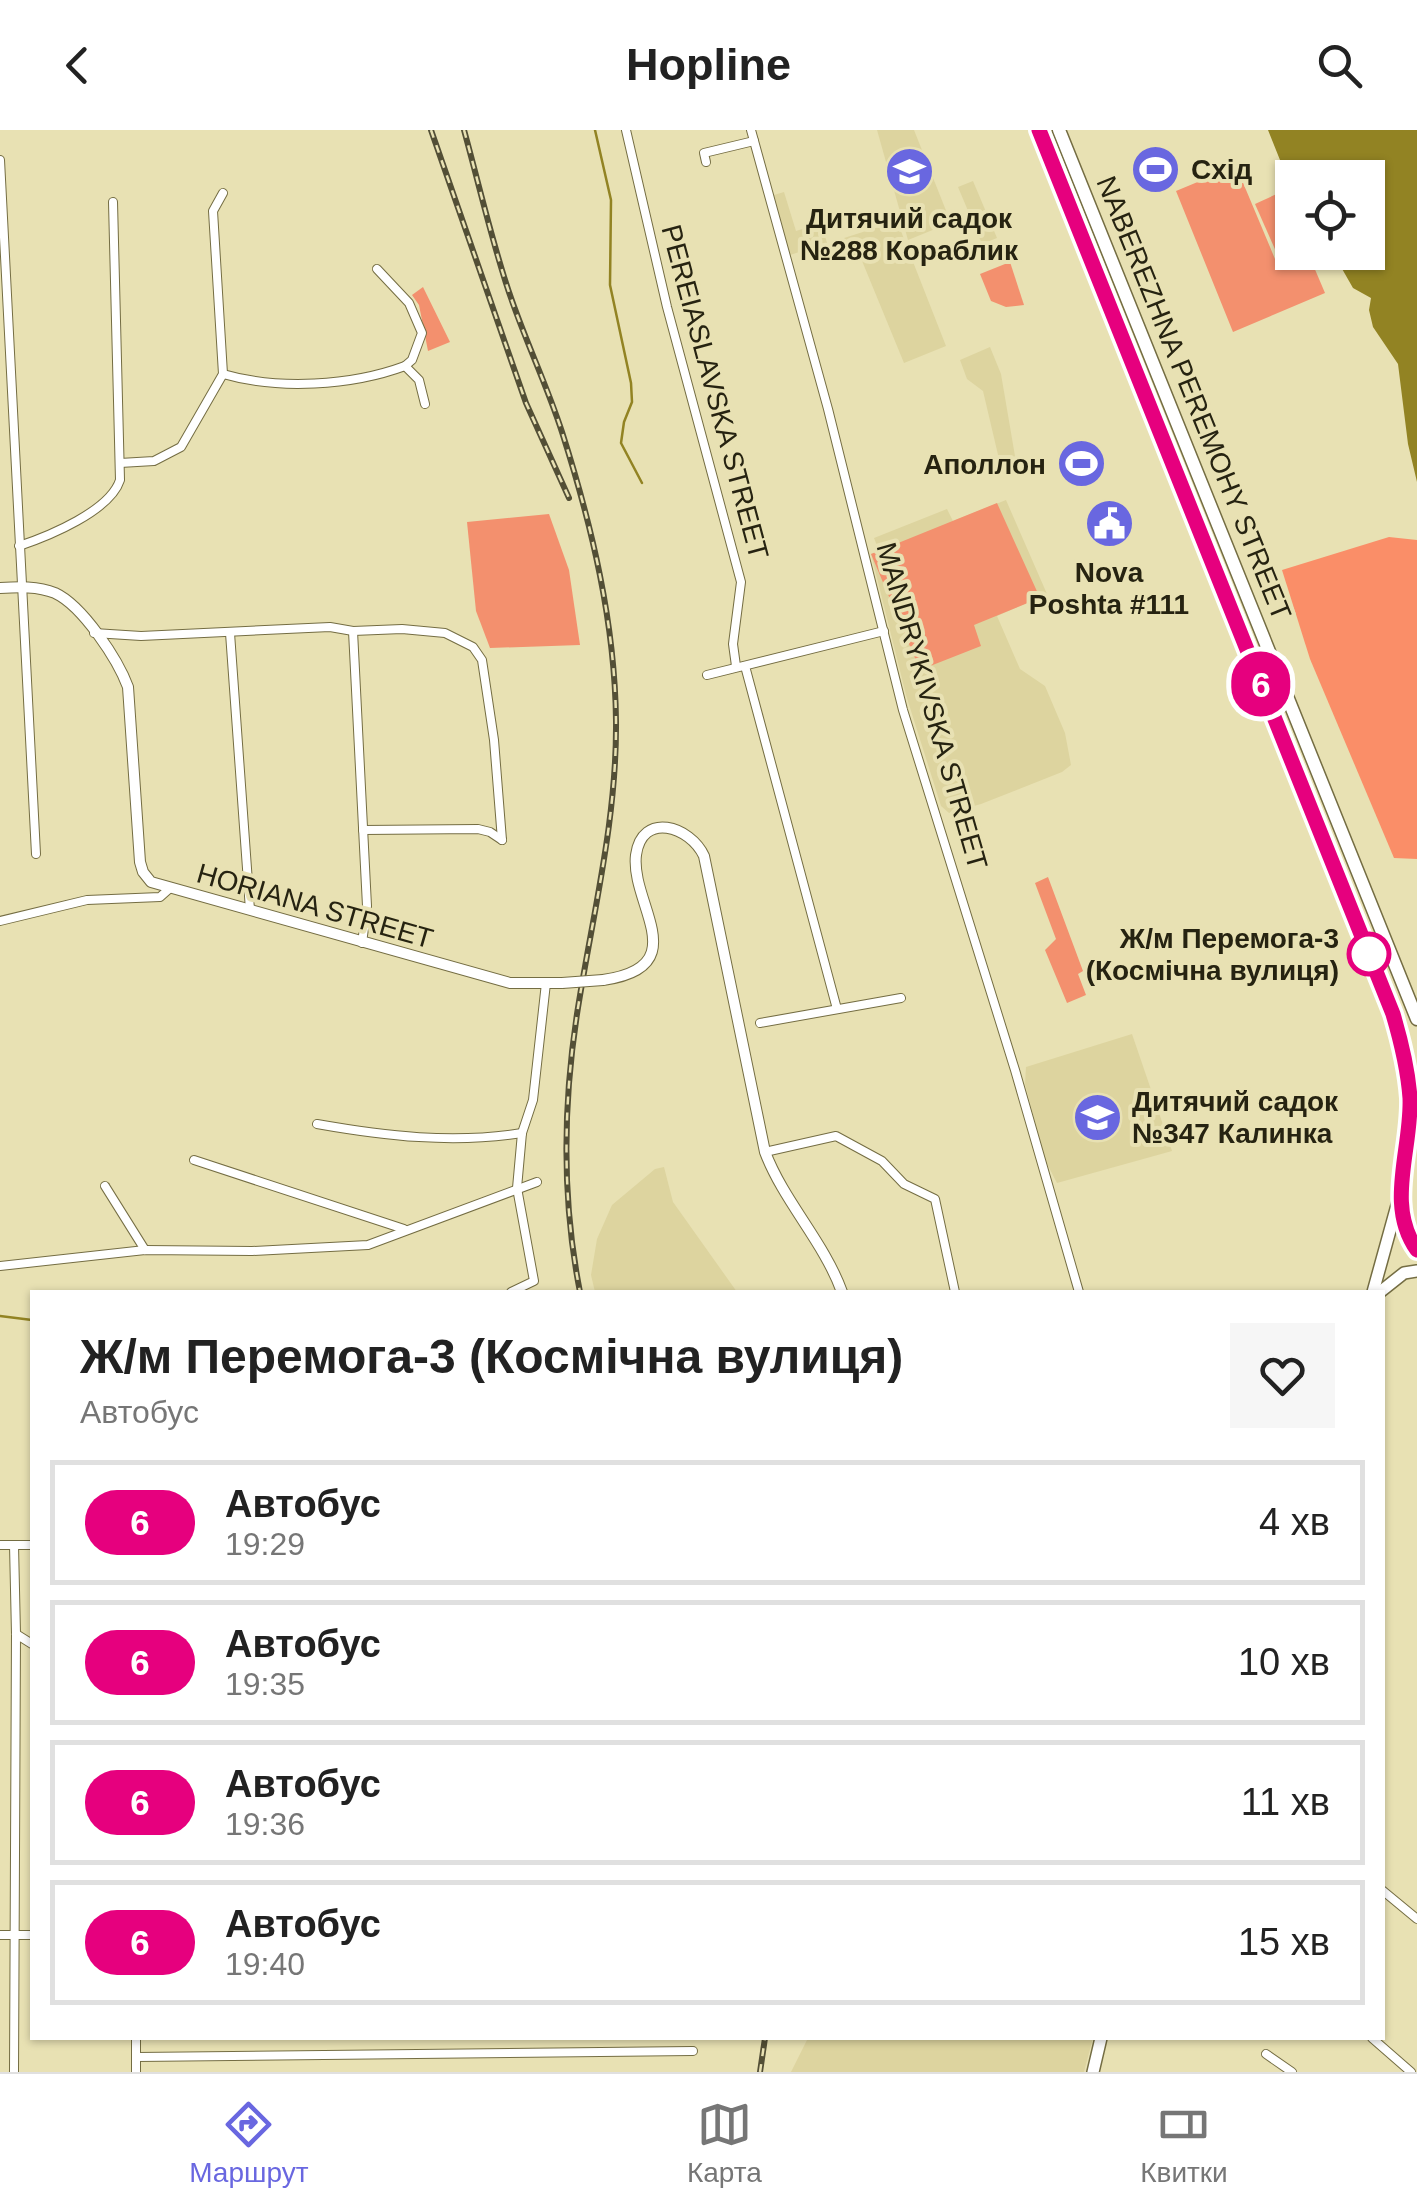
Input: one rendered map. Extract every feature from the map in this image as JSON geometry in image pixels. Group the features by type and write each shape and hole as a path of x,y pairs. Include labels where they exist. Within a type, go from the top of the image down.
{"main road":[{"name":"NABEREZHNA PEREMOHY STREET","path":"1038,130 1393,1014 1410,1098 1400,1194 1406,1228 1417,1250"},
{"name":"NABEREZHNA PEREMOHY STREET","path":"1059,130 1417,1019"},
{"path":"1182,490 1201,482"},
{"name":"NABEREZHNA PEREMOHY STREET","path":"1405,1172 1417,1151"},
{"path":"1376,1290 1400,1194"},
{"path":"1379,1290 1404,1273 1417,1270"},
{"path":"1093,2072 1101,2040"}],"street":[{"name":"PEREIASLAVSKA STREET","path":"626,130 667,307 741,582 733,644 837,1009"},
{"name":"MANDRYKIVSKA STREET","path":"751,130 828,410 903,710 1078,1290"},
{"path":"706,162 704,153 754,141"},
{"path":"0,160 36,854"},
{"path":"120,463 154,461 181,446 223,374 214,211 223,193"},
{"path":"19,546 50,534 110,499 120,480 113,202"},
{"path":"223,374 285,383 380,376 405,366 412,360 422,333 409,303 377,269"},
{"path":"405,366 419,380 426,404"},
{"path":"0,588 24,586 65,598 123,674 128,688 143,872 151,882 169,888"},
{"path":"94,632 142,636 330,627 353,631 402,628 445,632 473,647 482,660 502,840 478,830 363,830"},
{"path":"353,631 367,906 362,943"},
{"path":"707,675 884,631"},
{"path":"230,633 250,910"},
{"name":"HORIANA STREET","path":"0,921 87,900 160,898 169,888 510,983 603,980 632,974 650,954 652,920 636,862 640,842 664,827 684,832 704,856 765,1152"},
{"path":"515,1290 534,1281 517,1188 522,1133 533,1100 546,982"},
{"path":"760,1023 901,998"},
{"path":"317,1124 366,1133 456,1140 522,1133"},
{"path":"841,1290 765,1152 836,1136 882,1162 904,1184 937,1200 955,1290"},
{"path":"194,1160 404,1228"},
{"path":"0,1266 145,1250 368,1245 404,1228 537,1182"},
{"path":"105,1186 145,1250"},
{"path":"14,1545 14,2072"},
{"path":"0,1546 30,1545"},
{"path":"16,1634 30,1643"},
{"path":"1385,1893 1417,1920"},
{"path":"0,1935 30,1935"},
{"path":"136,2040 136,2072"},
{"path":"1374,2040 1411,2072"},
{"path":"137,2057 693,2050"},
{"path":"1266,2054 1292,2072"}],"shaded area":[{"name":"Дитячий садок №288 Кораблик","path":"877,130 914,130 947,213 940,227 908,240"},
{"path":"1268,130 1417,130 1417,482 1398,364 1373,327 1371,298 1353,288 1343,270 1385,270 1385,160 1280,160"},
{"path":"1236,166 1275,259 1275,270 1315,270 1325,293 1233,332 1176,191"},
{"path":"973,181 997,238 982,244 958,187"},
{"path":"784,192 796,231 821,223 827,243 790,255 774,195"},
{"path":"1275,195 1275,249 1255,204"},
{"path":"897,221 946,346 904,363 860,256 849,260 841,239"},
{"path":"1010,262 1024,305 1006,307 991,301 980,274"},
{"path":"423,287 450,342 428,351 419,305 412,295"},
{"path":"990,347 1001,374 1016,462 999,459 983,391 967,379 960,360"},
{"path":"1006,500 1047,594 997,616 1020,669 1045,686 1065,733 1071,765 981,804 949,813 941,806 906,695 871,554 879,551 874,538 947,509 953,521"},
{"path":"997,503 1040,598 974,625 981,646 920,670 871,554"},
{"path":"549,514 569,570 580,645 490,648 476,611 467,522"},
{"path":"1389,537 1417,540 1417,859 1394,858 1310,659 1282,570"},
{"path":"1048,877 1083,971 1078,974 1086,995 1067,1003 1045,950 1056,939 1035,883"},
{"name":"Дитячий садок №347 Калинка","path":"1132,1034 1172,1151 1057,1183 1045,1160 1025,1084 1026,1067"},
{"path":"664,1167 673,1202 736,1290 595,1290 591,1275 597,1239 612,1205 655,1169"},
{"path":"807,2040 1092,2040 1084,2072 791,2072"}],"waterway":[{"path":"595,130 611,200 610,285 631,383 632,402 621,443 642,483"},
{"path":"0,1316 30,1320"}],"railway":[{"path":"431,130 526,403 569,498"},
{"path":"464,130 506,283 573,467 600,575 615,684 612,795 569,1083 567,1188 580,1290"},
{"path":"760,2072 765,2040"}],"bus line":[{"name":"6","path":"1039,130 1393,1014 1410,1098 1401,1212 1417,1250"}],"place":[{"name":"Схід","path":"1156,169"},
{"name":"Дитячий садок №288 Кораблик","path":"909,171"},
{"name":"Аполлон","path":"1081,464"},
{"name":"Nova Poshta #111","path":"1109,524"},
{"name":"Ж/м Перемога-3 (Космічна вулиця)","path":"1369,954"},
{"name":"Дитячий садок №347 Калинка","path":"1097,1117"}]}
